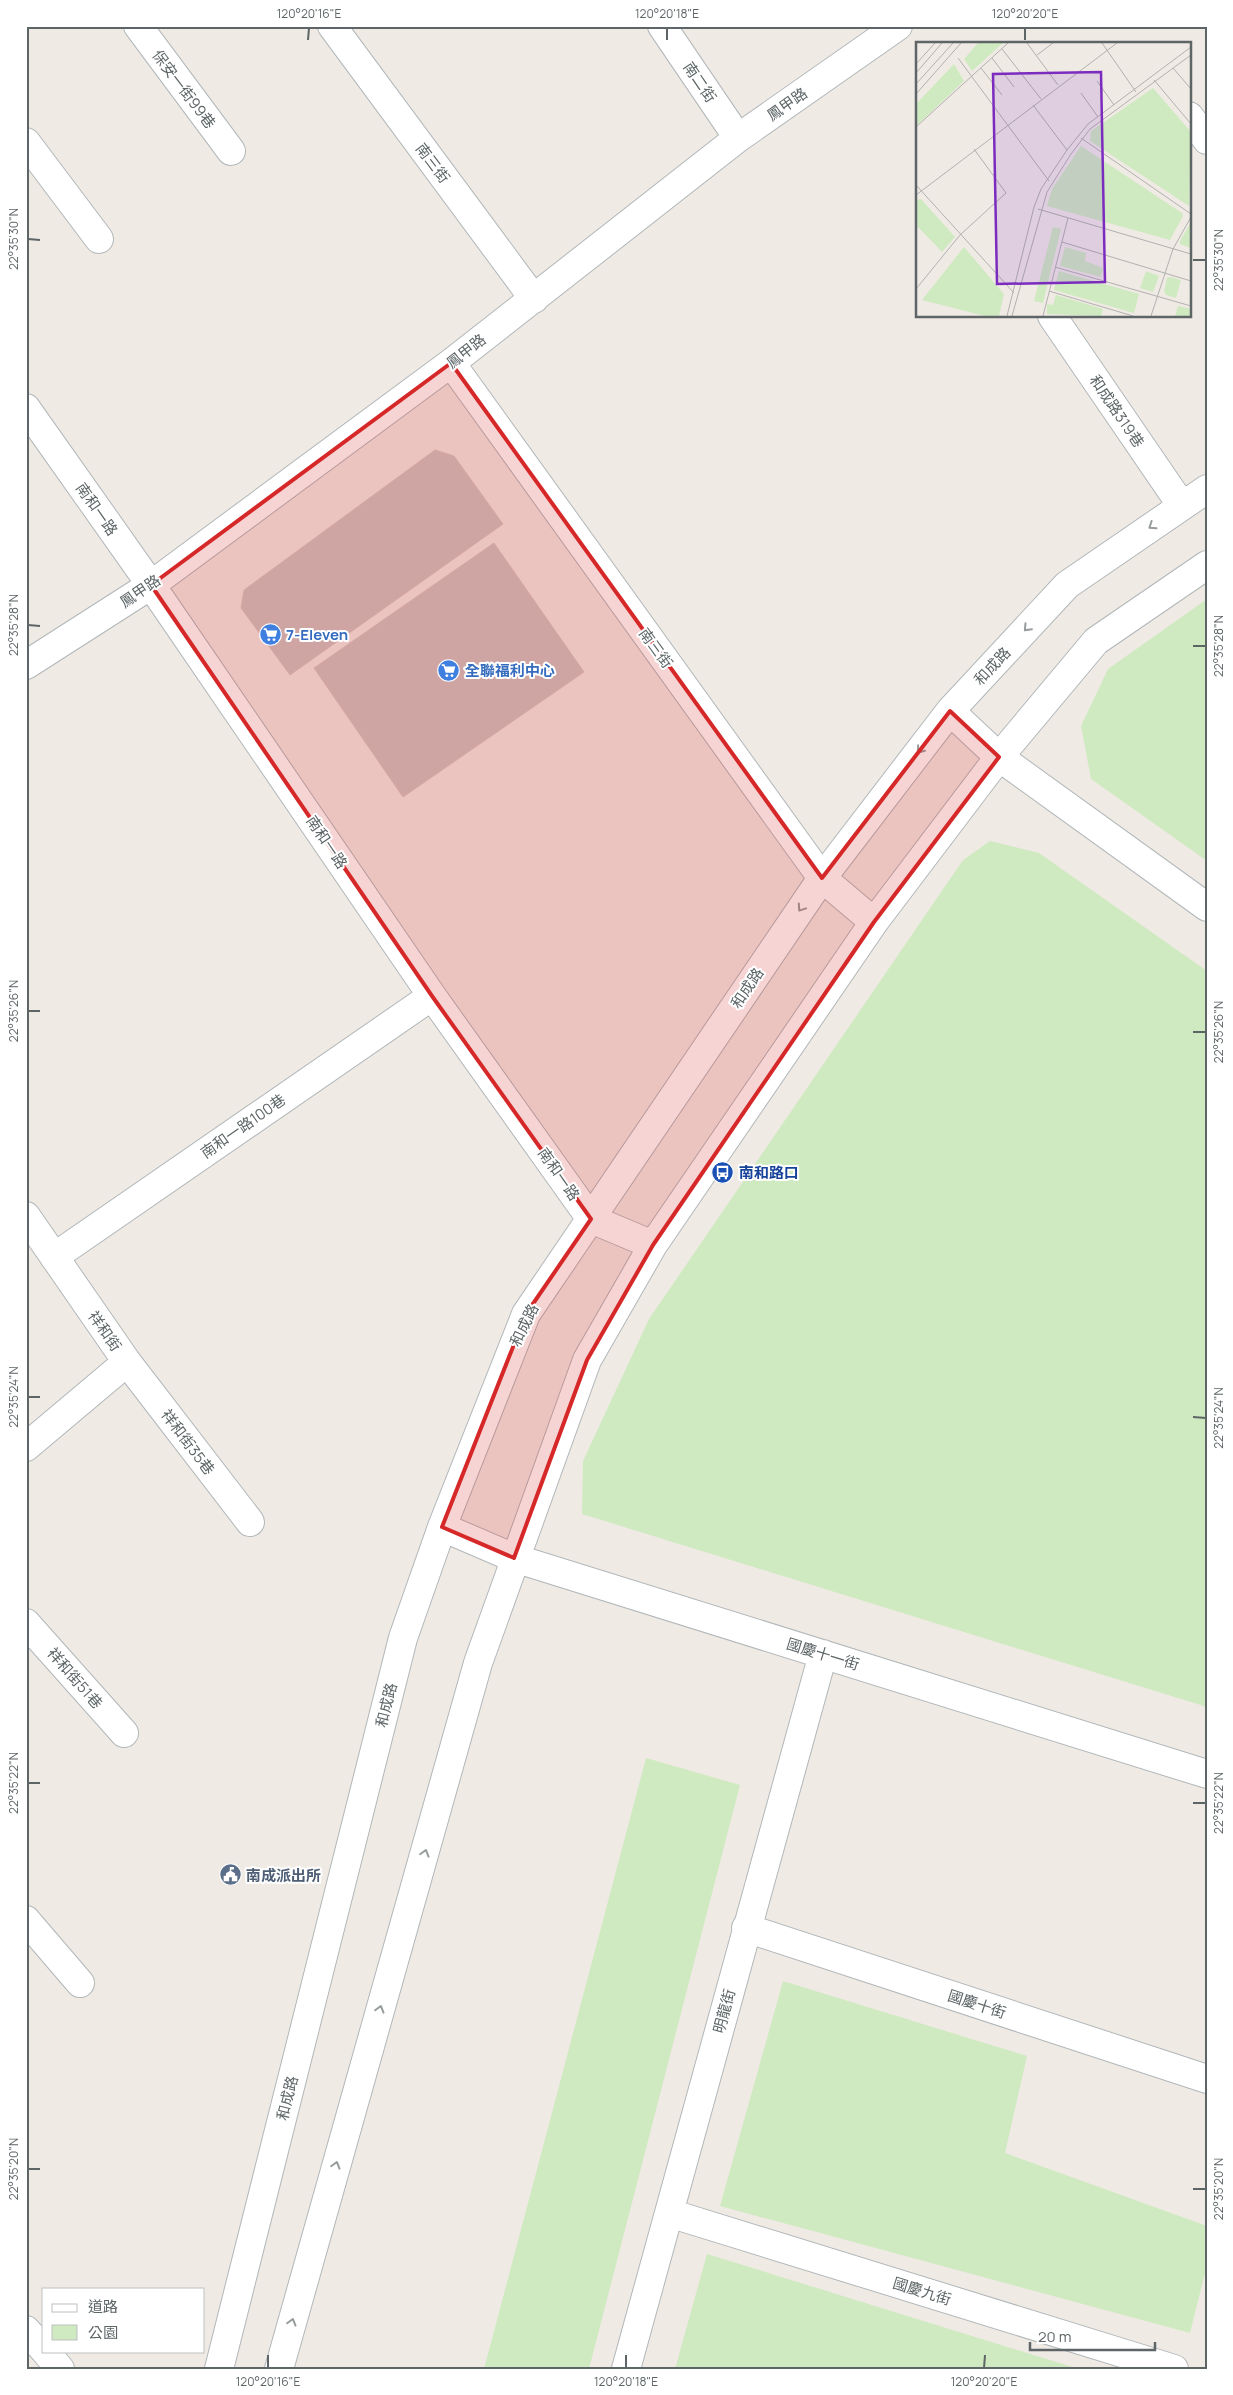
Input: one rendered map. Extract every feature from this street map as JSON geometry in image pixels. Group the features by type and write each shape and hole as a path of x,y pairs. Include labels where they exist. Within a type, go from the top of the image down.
{"street":[{"name":"保安一街99巷","path":"138,26 231,151"},
{"name":"南三街","path":"332,26 534,299"},
{"name":"南二街","path":"662,26 738,138"},
{"name":"鳳甲路","path":"26,665 151,584 451,363 738,138 898,26"},
{"path":"1190,117 1207,140"},
{"path":"26,142 99,239"},
{"name":"和成路319巷","path":"1053,318 1182,506"},
{"name":"南三街","path":"451,363 822,878 874,922"},
{"name":"南和一路","path":"26,408 151,584 432,996 591,1219"},
{"name":"和成路","path":"219,2369 403,1638 442,1526 526,1314 822,878 950,711 1067,584 1207,489"},
{"path":"279,2369 478,1663 514,1558 587,1360 653,1246 874,922 999,757 1096,641 1207,565"},
{"path":"950,711 999,757 1207,907"},
{"name":"南和一路100巷","path":"54,1257 432,996"},
{"name":"祥和街","path":"26,1216 127,1362 26,1447"},
{"path":"591,1219 653,1246"},
{"name":"祥和街35巷","path":"127,1362 250,1522"},
{"name":"國慶十一街","path":"442,1526 514,1558 1207,1774"},
{"name":"祥和街51巷","path":"26,1623 124,1733"},
{"name":"明龍街","path":"626,2369 823,1654"},
{"path":"26,1920 80,1983"},
{"name":"國慶十街","path":"746,1928 1207,2079"},
{"name":"國慶九街","path":"669,2212 1174,2369"},
{"path":"26,2330 42,2349"},
{"path":"45,2352 60,2369"}],"highlighted area":[{"path":"451,363 822,878 950,711 999,757 874,922 653,1245 587,1360 514,1558 442,1527 526,1314 591,1219 432,996 151,585"}],"green space":[{"path":"1207,599 1207,861 1091,779 1081,726 1108,669"},
{"path":"990,841 1039,853 1207,971 1207,1707 582,1514 583,1461 649,1319 963,860"},
{"path":"646,1758 740,1785 589,2369 484,2369"},
{"path":"783,1981 1027,2056 1005,2153 1207,2226 1207,2265 1190,2333 720,2206"},
{"path":"707,2254 1079,2369 675,2369"}],"building":[{"path":"435,450 454,456 503,524 290,675 241,608 244,590"},
{"name":"全聯福利中心","path":"494,543 584,672 403,797 314,668"}],"place":[{"name":"7-Eleven","path":"270,634"},
{"name":"全聯福利中心","path":"449,670"},
{"name":"南和路口","path":"723,1172"},
{"name":"南成派出所","path":"230,1875"}]}
